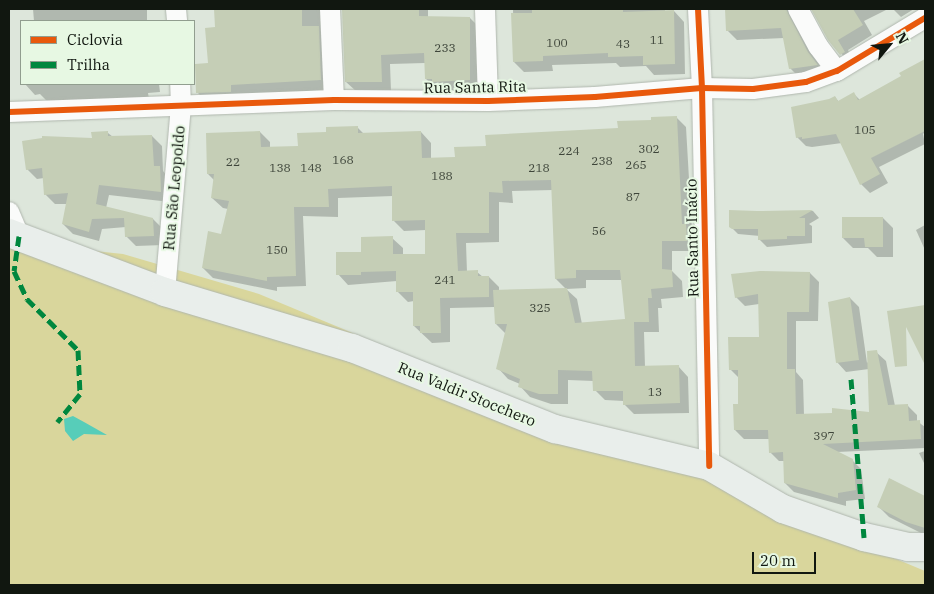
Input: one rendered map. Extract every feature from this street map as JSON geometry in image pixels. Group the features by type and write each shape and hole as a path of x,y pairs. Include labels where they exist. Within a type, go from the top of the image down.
{"main road":[{"name":"Rua Valdir Stocchero","path":"12,227 165,292 352,348 555,429 709,466 783,508 864,537 908,547 925,547"}],"street":[{"path":"330,9 334,100"},
{"path":"485,9 488,101"},
{"name":"Rua Santo Inácio","path":"698,9 702,88 709,466"},
{"path":"798,9 818,46 837,71"},
{"name":"Rua Santa Rita","path":"9,112 334,100 488,101 595,97 702,88 753,89 797,84 837,71 925,18"},
{"name":"Rua São Leopoldo","path":"165,292 181,106 180,85"}],"shaded area":[{"path":"9,242 123,254 259,294 925,571 925,585 9,585"}],"water":[{"path":"73,416 107,435 84,434 73,441 65,431 64,419"}],"building":[{"path":"214,9 302,9 302,26 319,26 321,80 231,85 231,92 196,93 195,64 208,63 205,28 215,27"},
{"path":"342,9 419,9 419,16 470,17 470,80 432,82 432,79 425,79 424,53 381,55 382,82 345,82"},
{"path":"532,9 623,9 623,12 674,10 675,64 643,65 643,56 608,57 608,53 543,56 543,61 513,62 511,13 532,13"},
{"path":"725,9 786,9 808,52 818,65 789,69 781,28 726,31"},
{"path":"811,9 853,9 863,25 838,40 845,52 840,55 828,40"},
{"path":"925,59 925,131 871,158 880,174 860,185 836,134 802,139 802,137 796,138 791,107 835,96 838,101 854,92 858,100 901,76 899,73"},
{"path":"677,116 682,224 686,224 687,241 662,241 662,269 672,270 673,287 651,289 652,298 648,298 649,322 634,322 635,366 679,365 680,403 623,405 623,391 593,391 592,371 558,370 558,394 539,394 518,387 520,379 496,369 507,324 495,324 493,290 567,288 575,323 625,319 620,270 576,270 576,278 555,279 551,180 502,181 503,193 489,192 489,233 456,233 458,271 478,270 478,276 489,276 489,297 440,298 441,333 420,333 420,326 413,326 413,292 396,292 396,271 361,272 361,275 336,275 336,252 361,252 361,237 393,236 393,254 425,254 425,220 392,221 392,186 328,189 329,207 294,207 296,276 267,277 267,281 202,268 208,231 221,234 229,201 211,198 214,174 207,174 206,133 260,131 261,147 298,146 297,133 326,132 326,127 358,126 358,133 421,131 422,158 455,157 454,147 486,146 485,135 618,128 617,121 651,120 651,117"},
{"path":"108,131 108,136 152,135 154,166 160,166 161,192 99,185 96,204 153,218 154,236 125,237 124,218 92,219 89,232 62,224 68,193 44,195 42,168 26,170 22,141 42,138 42,136 92,138 91,132"},
{"path":"729,210 813,210 799,218 805,218 805,236 787,236 787,239 758,240 758,229 732,229 729,227"},
{"path":"842,217 883,217 883,247 865,247 864,238 842,238"},
{"path":"760,271 810,272 809,312 787,312 787,369 795,369 796,414 832,413 832,408 869,412 867,351 877,350 888,405 908,404 909,421 920,420 921,439 823,444 853,459 856,490 838,493 838,498 784,483 783,452 769,453 768,430 734,430 733,404 738,404 738,370 729,370 728,337 759,337 758,294 735,298 731,274"},
{"path":"850,297 859,360 836,363 828,302"},
{"path":"925,305 925,365 906,327 907,366 895,367 887,311"},
{"path":"889,478 925,496 925,528 906,522 877,507"}],"marked path":[{"path":"19,236 14,271 27,299 78,350 80,394 57,422"},
{"path":"851,379 864,537"}],"cycle path":[{"path":"698,9 702,88 709,466"},
{"path":"9,112 334,100 488,101 595,97 702,88 753,89 806,82 837,71 925,18"}]}
